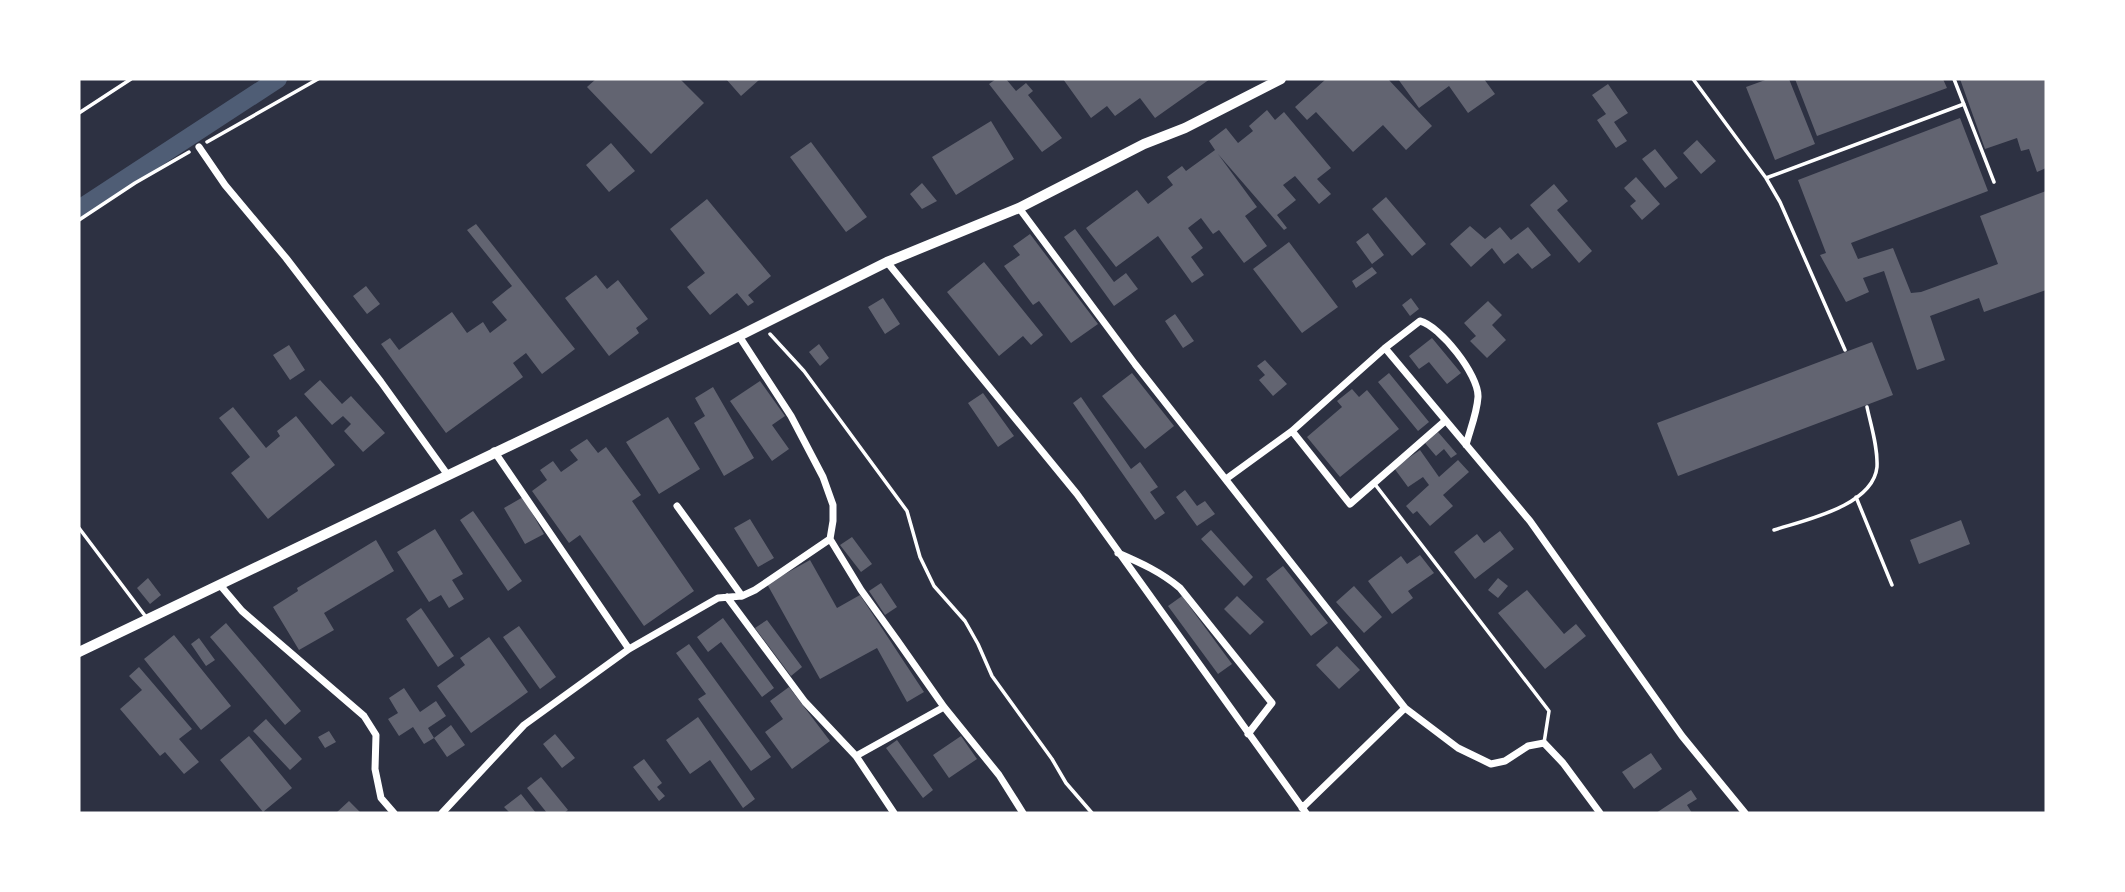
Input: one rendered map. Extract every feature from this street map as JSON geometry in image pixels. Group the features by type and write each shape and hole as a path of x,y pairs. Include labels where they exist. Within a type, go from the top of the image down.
{"main road":[{"path":"79,652 887,262 1019,208 1281,79"}],"street":[{"path":"199,147 225,185 286,258 382,382 447,474"},
{"path":"1019,208 1135,364 1405,708 1458,748 1492,764 1505,761 1528,746 1544,743 1563,763 1600,813"},
{"path":"887,262 1077,494 1304,811 1405,708"},
{"path":"1226,479 1292,430 1385,348 1420,321 1432,326 1444,338 1469,370 1476,385 1478,396 1466,445"},
{"path":"739,335 791,416 824,477 833,505 830,539 861,590 944,708 999,775 1023,813"},
{"path":"1385,348 1530,521 1682,736 1745,813"},
{"path":"1292,430 1350,504 1445,421"},
{"path":"495,451 629,649"},
{"path":"677,506 742,596"},
{"path":"442,813 524,725 629,649 718,598 742,596 755,590 830,539"},
{"path":"1118,553 1166,575 1180,588 1272,703 1248,734"},
{"path":"220,585 242,611 364,716 376,735 375,769 381,798 394,813"},
{"path":"727,597 804,702 856,755 894,813"},
{"path":"856,755 944,708"}],"lane":[{"path":"1693,79 1766,178 1780,202 1845,350"},
{"path":"1954,79 1994,182"},
{"path":"1766,178 1964,104"},
{"path":"1774,530 1831,511 1865,491 1877,469 1876,446 1867,407"},
{"path":"1374,483 1549,711 1544,743"},
{"path":"1856,497 1892,585"},
{"path":"79,528 148,619"}],"path":[{"path":"79,113 131,79"},
{"path":"761,324 804,371 907,511 920,557 934,586 965,621 992,676 1052,759 1066,783 1092,813"}],"building":[{"path":"596,79 680,79 704,103 651,154 587,87"},
{"path":"726,79 758,79 759,80 741,96"},
{"path":"996,79 1006,79 1016,91 1026,83 1033,91 1028,95 1062,138 1042,152 989,84"},
{"path":"1063,79 1210,79 1155,118 1140,98 1115,116 1107,106 1091,118"},
{"path":"1326,79 1388,79 1432,126 1406,150 1383,125 1353,152 1316,112 1307,120 1295,107"},
{"path":"1398,79 1484,79 1495,94 1468,113 1449,86 1419,108"},
{"path":"1768,79 1789,79 1815,144 1775,160 1746,87"},
{"path":"1795,79 1943,79 1947,88 1817,136"},
{"path":"1960,79 2046,79 2046,168 2037,172 2029,149 2021,151 2017,138 1985,149"},
{"path":"1608,84 1628,113 1614,122 1627,141 1616,148 1597,120 1606,114 1592,95"},
{"path":"1267,110 1275,120 1284,112 1331,168 1317,179 1331,194 1319,204 1295,176 1283,185 1296,200 1277,215 1287,228 1284,230 1218,154 1257,207 1245,216 1267,246 1244,263 1219,230 1213,234 1201,218 1188,228 1203,248 1191,257 1204,275 1192,283 1158,236 1116,267 1086,228 1137,190 1148,204 1173,185 1167,177 1182,166 1186,171 1215,150 1209,141 1226,128 1238,143 1253,131 1249,126"},
{"path":"1960,118 1988,191 1851,243 1858,259 1893,248 1911,293 1921,292 1998,264 1980,216 2046,191 2046,290 1984,312 1979,298 1930,316 1945,360 1917,370 1884,271 1863,278 1869,292 1846,302 1820,255 1826,253 1798,180"},
{"path":"991,121 1014,159 956,195 932,157"},
{"path":"1697,140 1716,161 1701,174 1683,153"},
{"path":"811,142 867,217 846,232 790,157"},
{"path":"611,143 635,171 609,192 586,165"},
{"path":"1655,149 1678,178 1665,188 1642,159"},
{"path":"1636,177 1660,204 1642,220 1630,206 1636,201 1624,188"},
{"path":"922,183 937,201 922,209 910,194"},
{"path":"1554,184 1568,201 1557,210 1592,251 1579,263 1530,205"},
{"path":"1386,197 1426,244 1412,256 1372,209"},
{"path":"707,199 771,276 748,295 754,302 748,306 737,293 710,315 687,287 705,273 670,229"},
{"path":"476,224 575,349 542,374 526,353 513,363 523,377 446,433 381,344 390,338 399,350 452,312 467,333 483,322 490,333 507,320 492,302 512,286 467,230"},
{"path":"1470,226 1485,239 1500,227 1511,240 1528,227 1551,255 1532,269 1518,253 1504,264 1492,248 1471,267 1450,244"},
{"path":"1075,229 1114,282 1126,273 1138,289 1114,306 1064,237"},
{"path":"1368,233 1384,255 1372,264 1356,242"},
{"path":"1030,234 1098,324 1071,343 1039,301 1033,305 1004,266 1020,255 1013,246"},
{"path":"1289,242 1338,307 1302,333 1253,269"},
{"path":"984,262 1043,335 1031,345 1023,336 999,356 947,292"},
{"path":"1372,267 1377,273 1356,288 1352,281"},
{"path":"596,275 607,289 618,280 648,319 636,328 639,333 609,356 565,298"},
{"path":"366,286 380,304 367,314 353,296"},
{"path":"883,298 900,324 885,334 868,307"},
{"path":"1411,298 1419,309 1410,316 1402,305"},
{"path":"1488,301 1502,315 1492,325 1506,340 1487,358 1470,341 1476,336 1464,323"},
{"path":"1175,314 1194,341 1183,348 1165,321"},
{"path":"1432,338 1461,373 1447,384 1429,362 1419,369 1409,356"},
{"path":"1872,342 1893,395 1678,476 1657,423"},
{"path":"819,344 829,358 820,366 809,352"},
{"path":"289,345 305,370 290,380 273,355"},
{"path":"1265,360 1287,384 1273,396 1259,380 1265,375 1257,366"},
{"path":"1132,373 1174,426 1145,449 1102,396"},
{"path":"1389,373 1429,422 1418,431 1378,382"},
{"path":"320,380 342,404 351,396 385,433 363,452 344,431 351,424 343,416 332,425 304,394"},
{"path":"760,381 785,416 772,425 789,449 772,461 730,401"},
{"path":"713,387 754,458 724,476 694,423 705,416 695,398"},
{"path":"1352,389 1359,397 1367,390 1399,429 1340,477 1307,437 1342,407 1337,401"},
{"path":"983,393 1014,436 998,447 968,403"},
{"path":"1081,397 1131,469 1140,462 1158,487 1150,492 1165,513 1155,520 1073,403"},
{"path":"233,407 266,448 280,436 277,431 296,416 335,465 268,519 231,473 250,457 219,418"},
{"path":"668,417 700,469 659,494 626,442"},
{"path":"1438,432 1457,454 1451,458 1444,449 1436,456 1425,443"},
{"path":"587,439 598,453 606,447 641,495 632,501 694,591 644,626 580,535 569,543 532,491 547,480 540,470 553,461 561,472 578,460 570,450"},
{"path":"1420,450 1439,477 1458,460 1469,472 1443,495 1453,506 1430,526 1417,511 1413,514 1406,506 1429,485 1423,477 1408,487 1394,468"},
{"path":"1185,490 1197,506 1205,501 1215,514 1197,526 1176,497"},
{"path":"523,497 544,534 525,544 504,508"},
{"path":"473,511 522,581 508,591 460,520"},
{"path":"750,519 774,558 758,567 734,528"},
{"path":"1961,520 1970,544 1919,564 1910,540"},
{"path":"435,529 463,574 452,580 464,599 449,608 441,595 429,602 397,552"},
{"path":"1211,530 1253,577 1244,586 1201,539"},
{"path":"1500,531 1514,549 1475,579 1454,552 1477,534 1484,543"},
{"path":"852,537 872,564 861,572 840,545"},
{"path":"376,540 394,571 324,613 334,630 299,650 273,607 298,591 297,588"},
{"path":"1420,555 1434,573 1408,591 1413,598 1392,614 1368,581 1401,556 1407,564"},
{"path":"810,560 837,608 860,595 924,692 907,702 877,648 820,679 767,584"},
{"path":"1283,566 1328,623 1311,636 1266,579"},
{"path":"148,578 161,595 150,604 137,588"},
{"path":"1498,578 1508,586 1498,598 1488,590"},
{"path":"881,583 897,607 885,615 869,591"},
{"path":"1354,586 1382,617 1364,633 1336,602"},
{"path":"1527,590 1564,634 1576,624 1586,636 1545,669 1498,613"},
{"path":"1182,596 1232,664 1218,674 1168,606"},
{"path":"1237,596 1264,622 1250,635 1224,609"},
{"path":"421,608 454,656 438,667 406,619"},
{"path":"723,618 774,688 762,697 721,642 708,652 697,637"},
{"path":"767,620 802,667 791,676 755,628"},
{"path":"226,623 301,711 285,725 210,637"},
{"path":"519,626 556,677 540,689 503,637"},
{"path":"174,635 231,706 201,730 144,659"},
{"path":"489,637 528,692 471,733 437,686 465,665 460,658"},
{"path":"199,638 215,660 206,666 191,644"},
{"path":"689,644 771,757 751,771 698,699 706,694 676,653"},
{"path":"1337,646 1360,670 1339,689 1316,665"},
{"path":"139,667 192,729 179,739 199,762 184,774 165,752 160,756 120,709 142,690 129,676"},
{"path":"789,687 830,741 792,769 765,732 783,719 770,701"},
{"path":"404,688 420,712 436,701 446,716 428,728 434,738 424,744 413,727 399,736 388,719 398,713 389,698"},
{"path":"698,717 755,799 743,808 710,760 690,774 666,740"},
{"path":"266,719 302,759 290,770 253,731"},
{"path":"451,725 465,745 447,757 434,738"},
{"path":"329,731 336,742 325,748 318,737"},
{"path":"555,734 575,758 562,768 543,744"},
{"path":"249,736 292,788 263,812 220,760"},
{"path":"961,736 977,759 949,778 933,755"},
{"path":"897,740 933,790 923,798 886,748"},
{"path":"1651,753 1662,769 1634,789 1622,772"},
{"path":"644,759 662,783 657,787 665,796 659,801 633,767"},
{"path":"541,777 568,810 564,813 547,813 527,788"},
{"path":"1691,790 1697,799 1687,805 1692,813 1656,813"},
{"path":"521,794 536,813 510,813 504,807"},
{"path":"349,801 361,813 336,813"}],"waterway":[{"path":"79,209 278,79"}]}
